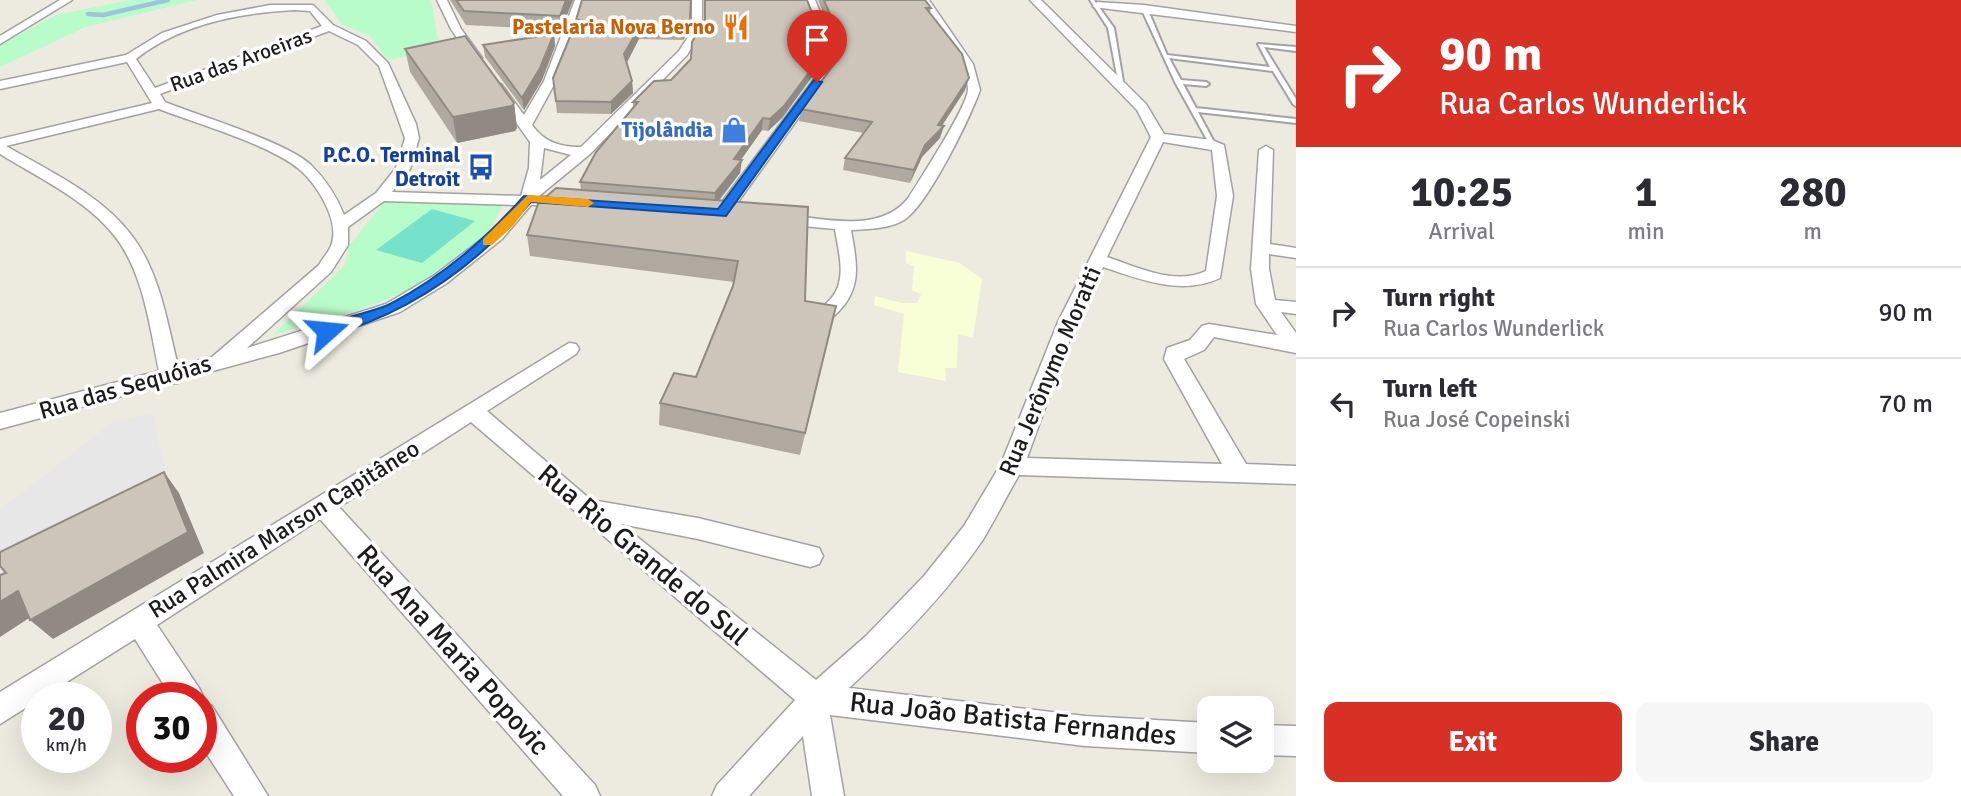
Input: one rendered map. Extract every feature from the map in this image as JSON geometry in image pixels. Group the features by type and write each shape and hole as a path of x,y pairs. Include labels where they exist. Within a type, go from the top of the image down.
{"street":[{"path":"0,41 67,0"},
{"path":"442,0 464,52 486,72 537,142 536,168 528,198"},
{"path":"526,124 550,81 580,0"},
{"path":"217,364 309,337 393,308 441,279 509,223 528,198 584,150 690,44 699,23 697,0"},
{"path":"722,213 829,67 828,46 810,0"},
{"path":"762,217 842,224 875,223 905,212 970,102 974,90 973,76 924,0"},
{"path":"1035,0 1101,70 1122,86 1151,121 1158,136 1212,144 1219,148 1225,196 1214,274 1194,283 1177,281 1098,260"},
{"path":"1095,3 1141,4 1296,29"},
{"path":"0,85 130,58 149,42 205,21 285,6 313,8 330,27 362,43 390,64 412,138 403,169 381,196 340,225 319,180 290,156 156,99 130,58"},
{"name":"Rua das Aroeiras","path":"0,143 156,99 330,27"},
{"name":"Rua Jerônymo Moratti","path":"728,796 815,701 876,645 933,584 973,533 1012,466 1067,322 1158,136"},
{"path":"537,142 567,152 584,150"},
{"path":"0,148 109,220 126,239 149,298 171,378"},
{"path":"1266,150 1259,270 1265,304 1295,346"},
{"path":"381,196 528,198 583,203"},
{"path":"827,312 845,296 850,285 842,224"},
{"name":"Rua das Sequóias","path":"0,421 217,364 325,268 340,245 340,225"},
{"path":"1261,248 1296,253"},
{"path":"1265,304 1296,308"},
{"path":"1240,475 1174,359 1174,353 1197,345 1209,330 1295,346"},
{"name":"Rua Palmira Marson Capitâneo","path":"0,709 569,349"},
{"name":"Rua Rio Grande do Sul","path":"471,410 815,701"},
{"path":"1012,466 1296,475"},
{"name":"Rua Ana Maria Popovic","path":"322,505 584,796"},
{"path":"585,509 645,516 708,528 810,556"},
{"path":"139,621 179,682"},
{"path":"815,701 828,796"},
{"name":"Rua João Batista Fernandes","path":"815,701 1085,730 1197,737"},
{"path":"1274,740 1296,741"},
{"path":"217,742 252,796"}],"lane":[{"path":"1095,3 1111,29 1122,86"},
{"path":"1141,4 1178,82 1212,144"},
{"path":"1296,49 1260,45 1296,104"},
{"path":"1165,56 1274,69"},
{"path":"1178,82 1206,84"},
{"path":"1194,110 1296,121"}],"shaded area":[{"path":"432,209 475,221 422,263 376,250"},
{"path":"906,251 960,263 982,279 973,337 958,335 957,368 945,368 946,381 898,372 904,314 874,305 875,296 902,303 917,303 921,294 912,290 914,266 906,263"},
{"path":"153,414 169,488 0,584 0,510 114,421"}],"green space":[{"path":"130,0 197,0 86,27 0,67 0,45 56,15"},
{"path":"324,0 431,0 440,50 388,60 370,36 343,25"},
{"path":"435,200 465,204 503,203 488,231 466,255 438,275 371,305 273,335 345,265 349,246 384,202"}],"building":[{"path":"456,0 566,0 560,16 464,11"},
{"path":"582,0 691,0 690,20 683,29 639,28 624,54 632,81 611,102 556,101 553,78 572,32 583,30 582,20 576,20"},
{"path":"705,0 807,0 821,36 822,55 784,106 770,119 763,118 734,159 742,160 715,193 580,182 596,152 638,102 633,102 654,81 671,80 691,59 692,42 705,20"},
{"path":"824,0 925,0 931,8 926,8 962,54 969,78 938,125 944,126 925,145 914,170 845,158 872,122 801,109 840,56 838,34"},
{"path":"554,34 540,68 522,98 483,45"},
{"path":"465,36 514,103 512,106 453,117 405,49"},
{"path":"556,188 808,207 805,301 836,306 805,433 660,403 674,373 696,377 733,286 738,261 527,235 538,204"},
{"path":"164,472 188,532 30,620 18,591 0,602 0,575 6,573 0,566 0,552"}],"waterway":[{"path":"88,14 103,15 168,0"}],"slow traffic":[{"path":"488,242 520,211 528,198 588,203"}],"place":[{"name":"Pastelaria Nova Berno","path":"736,27"},
{"name":"Tijolândia","path":"734,130"},
{"name":"P.C.O. Terminal Detroit","path":"481,167"}],"route":[{"path":"327,331 393,308 441,279 496,236 520,211 528,198 722,213 817,82"}]}
